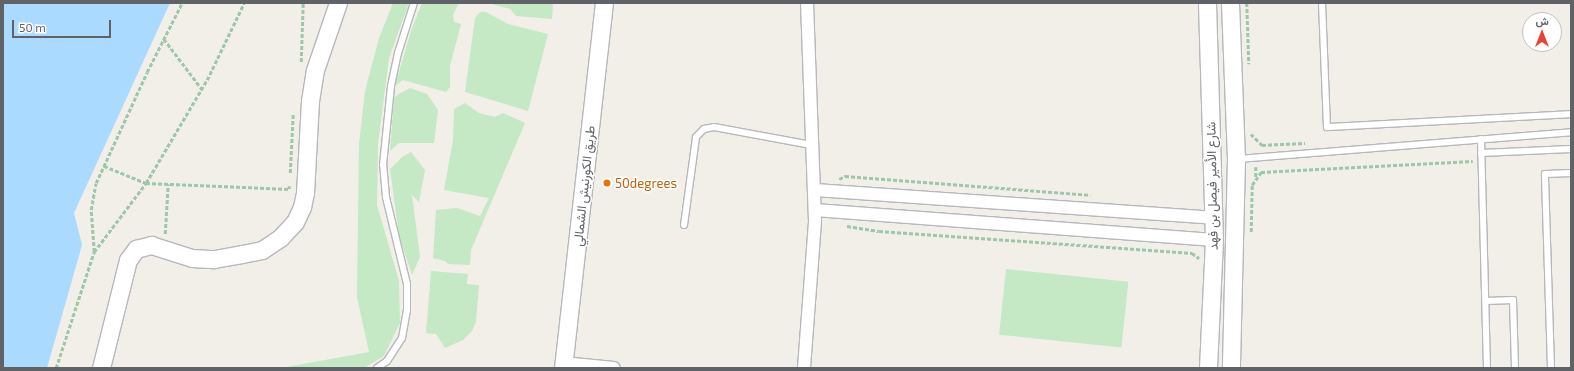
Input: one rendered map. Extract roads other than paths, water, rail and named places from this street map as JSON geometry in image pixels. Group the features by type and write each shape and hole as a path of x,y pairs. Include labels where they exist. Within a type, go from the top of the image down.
{"main road":[{"path":"101,368 128,260 136,249 151,245 192,258 214,259 262,250 280,238 294,222 302,207 305,193 310,101 315,70 338,3"},
{"name":"طريق الكورنيش الشمالي","path":"563,366 604,3"},
{"name":"شارع الأمير فيصل بن فهد","path":"1207,3 1214,218 1208,368"},
{"name":"شارع الأمير فيصل بن فهد","path":"1230,3 1236,159 1231,368"}],"street":[{"path":"804,368 815,210 815,190 811,145 807,3"},
{"path":"815,190 1214,218"},
{"path":"815,210 1214,240"},
{"path":"563,366 614,368"}],"lane":[{"path":"377,368 387,361 402,338 407,311 406,284 386,197 383,166 391,86 398,53 414,3"},
{"path":"1322,3 1327,127 1571,114"},
{"path":"684,225 696,137 704,129 714,127 811,145"},
{"path":"1236,159 1481,138 1571,132"},
{"path":"1481,138 1488,368"},
{"path":"1482,153 1571,149"},
{"path":"1551,368 1545,174 1571,173"},
{"path":"1486,301 1513,300 1515,368"}],"water":[{"path":"3,3 170,3 74,213 82,245 47,368 3,368"}],"place":[{"name":"50degrees","path":"607,183"}]}
